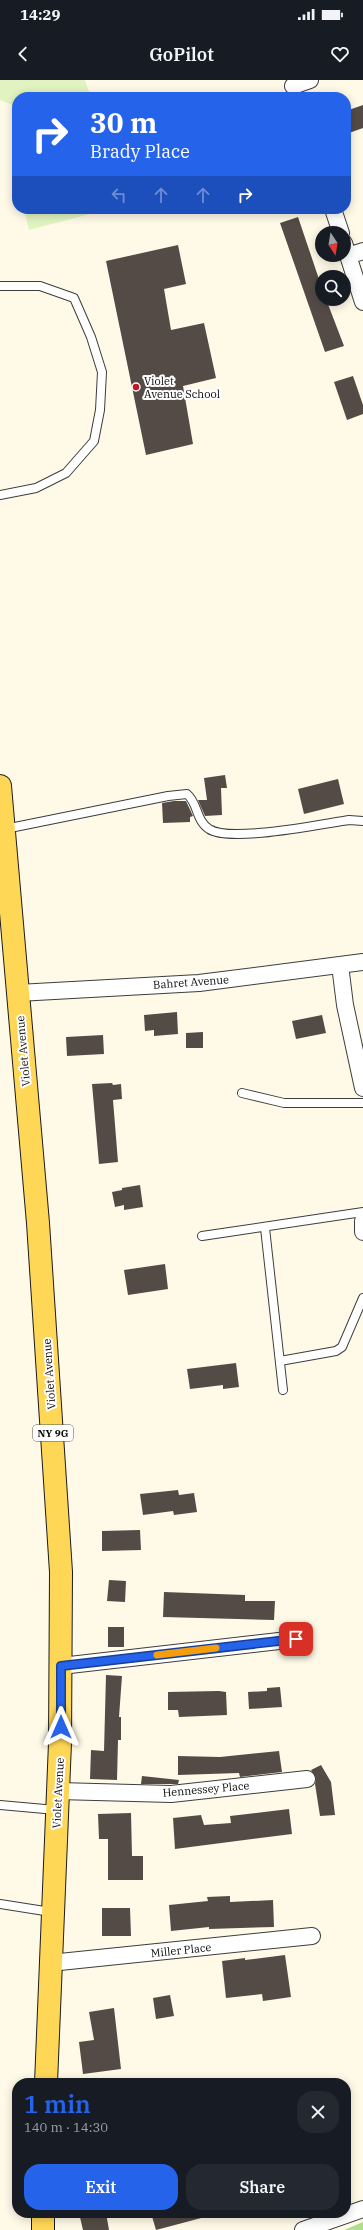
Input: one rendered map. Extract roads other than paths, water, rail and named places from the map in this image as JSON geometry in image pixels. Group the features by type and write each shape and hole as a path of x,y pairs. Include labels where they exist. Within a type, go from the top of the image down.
{"main road":[{"name":"Violet Avenue","path":"0,787 4,829 9,925 18,993 54,1452 61,1572 61,1666 58,1800 52,1912 46,2078"},
{"path":"42,2218 43,2230"}],"street":[{"path":"293,88 310,80"},
{"path":"335,214 339,226"},
{"path":"352,250 363,302"},
{"name":"Bahret Avenue","path":"18,993 199,983 363,962"},
{"path":"340,965 345,1005 363,1088"},
{"path":"363,1221 363,1232"},
{"path":"61,1666 296,1639"},
{"name":"Hennessey Place","path":"58,1800 171,1794 306,1779"},
{"name":"Miller Place","path":"50,1963 312,1936"},
{"path":"351,2213 363,2209"},
{"path":"303,2230 337,2218"}],"lane":[{"path":"0,286 40,286 74,298 91,337 102,372 100,410 94,441 66,473 36,488 0,495"},
{"path":"4,829 168,796 187,794 193,798 199,818 209,829 224,834 250,833 349,820 363,821"},
{"path":"242,1093 284,1102 363,1103"},
{"path":"202,1236 265,1228 363,1212"},
{"path":"265,1228 283,1390"},
{"path":"280,1362 336,1351 342,1347 363,1298"},
{"path":"0,1805 58,1800"},
{"path":"0,1904 52,1912"}],"place":[{"name":"Violet Avenue School","path":"136,387"}]}
